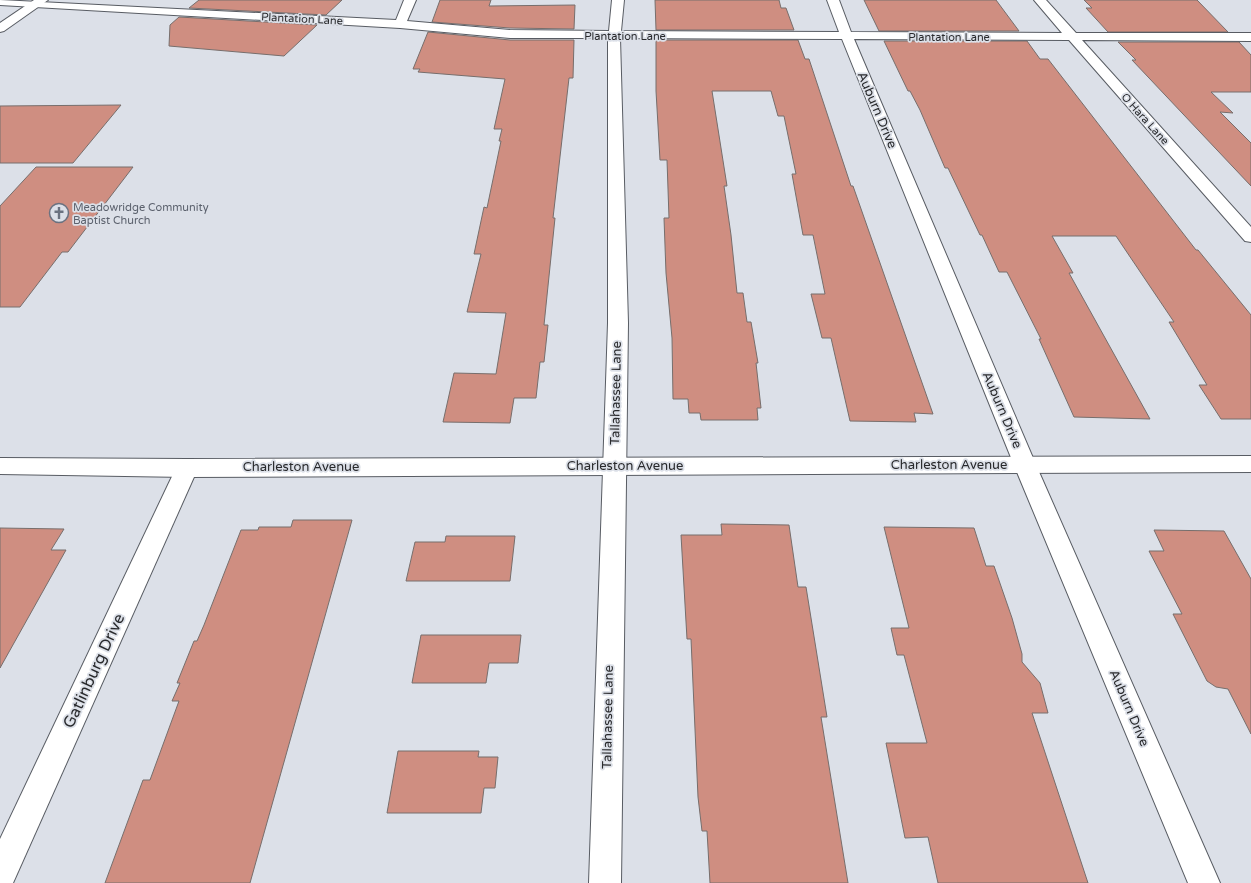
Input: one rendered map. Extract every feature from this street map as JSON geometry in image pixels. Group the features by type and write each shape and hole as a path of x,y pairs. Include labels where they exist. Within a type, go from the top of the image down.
{"street":[{"path":"400,24 410,0"},
{"name":"Tallahassee Lane","path":"605,883 618,322 614,36 618,0"},
{"name":"Auburn Drive","path":"833,0 1025,465 1204,883"},
{"name":"O Hara Lane","path":"1040,0 1251,237"},
{"name":"Plantation Lane","path":"0,2 38,2 400,24 510,34 614,36 1251,38"},
{"path":"0,28 38,2"},
{"name":"Charleston Avenue","path":"0,466 187,468 1251,464"},
{"name":"Gatlinburg Drive","path":"0,876 187,468"}],"building":[{"path":"199,0 342,0 326,15 189,8"},
{"path":"440,0 491,0 489,6 575,5 574,29 510,28 432,22"},
{"path":"655,0 779,0 781,8 786,8 794,30 656,30"},
{"path":"864,0 996,0 1019,31 879,31"},
{"path":"1084,0 1197,0 1228,32 1108,32 1086,8 1092,8"},
{"path":"179,17 317,25 284,56 169,46 170,25"},
{"path":"428,32 510,40 574,40 573,78 569,78 553,218 555,218 544,325 548,325 544,362 540,362 536,398 514,398 510,423 443,422 454,373 496,374 506,313 467,312 481,254 474,254 484,207 487,208 501,141 499,141 502,129 494,129 505,79 418,72 420,69 413,69"},
{"path":"656,40 798,40 805,59 809,59 851,186 853,186 933,414 914,413 916,422 850,421 831,338 822,338 811,294 825,294 813,235 803,235 792,174 796,174 784,116 778,116 771,91 712,91 727,186 724,186 737,293 743,293 747,322 751,322 758,363 756,363 761,408 757,408 758,420 701,420 700,413 689,413 688,399 673,399 672,338 666,273 664,218 669,218 667,160 660,160 656,91"},
{"path":"884,41 1027,41 1040,59 1048,59 1196,250 1198,250 1251,315 1251,419 1221,419 1199,385 1207,385 1169,322 1174,322 1116,236 1052,236 1073,273 1069,273 1150,419 1074,417 1039,339 1041,339 1007,272 999,272 948,168 945,168 920,110 910,91 908,91"},
{"path":"1118,42 1239,42 1251,55 1251,92 1211,92 1233,113 1220,112 1251,143 1251,186 1132,60 1136,60"},
{"path":"121,105 73,163 0,163 0,106"},
{"path":"36,167 133,167 68,252 62,252 20,307 0,307 0,206"},
{"path":"293,520 352,520 250,883 105,883 143,780 150,780 179,701 172,701 180,683 177,683 194,641 197,641 204,625 241,530 258,530 259,527 291,527"},
{"path":"721,524 789,525 798,587 806,587 827,717 821,717 848,883 710,883 707,831 702,831 698,797 691,639 687,639 681,535 722,535"},
{"path":"884,527 974,528 986,566 994,566 1012,618 1022,654 1022,662 1040,683 1048,713 1032,713 1088,883 938,883 928,837 905,838 886,743 927,743 904,655 897,655 891,628 909,628"},
{"path":"0,528 64,529 51,550 66,550 0,668"},
{"path":"1154,530 1224,531 1251,579 1251,734 1228,689 1216,687 1207,681 1173,614 1182,614 1149,551 1164,551"},
{"path":"446,536 515,536 510,581 406,581 415,542 445,542"},
{"path":"421,635 521,635 518,663 489,663 486,683 412,683"},
{"path":"398,751 479,751 478,757 498,757 495,788 484,788 481,813 387,813"}],"place":[{"name":"Meadowridge Community Baptist Church","path":"59,213"}]}
